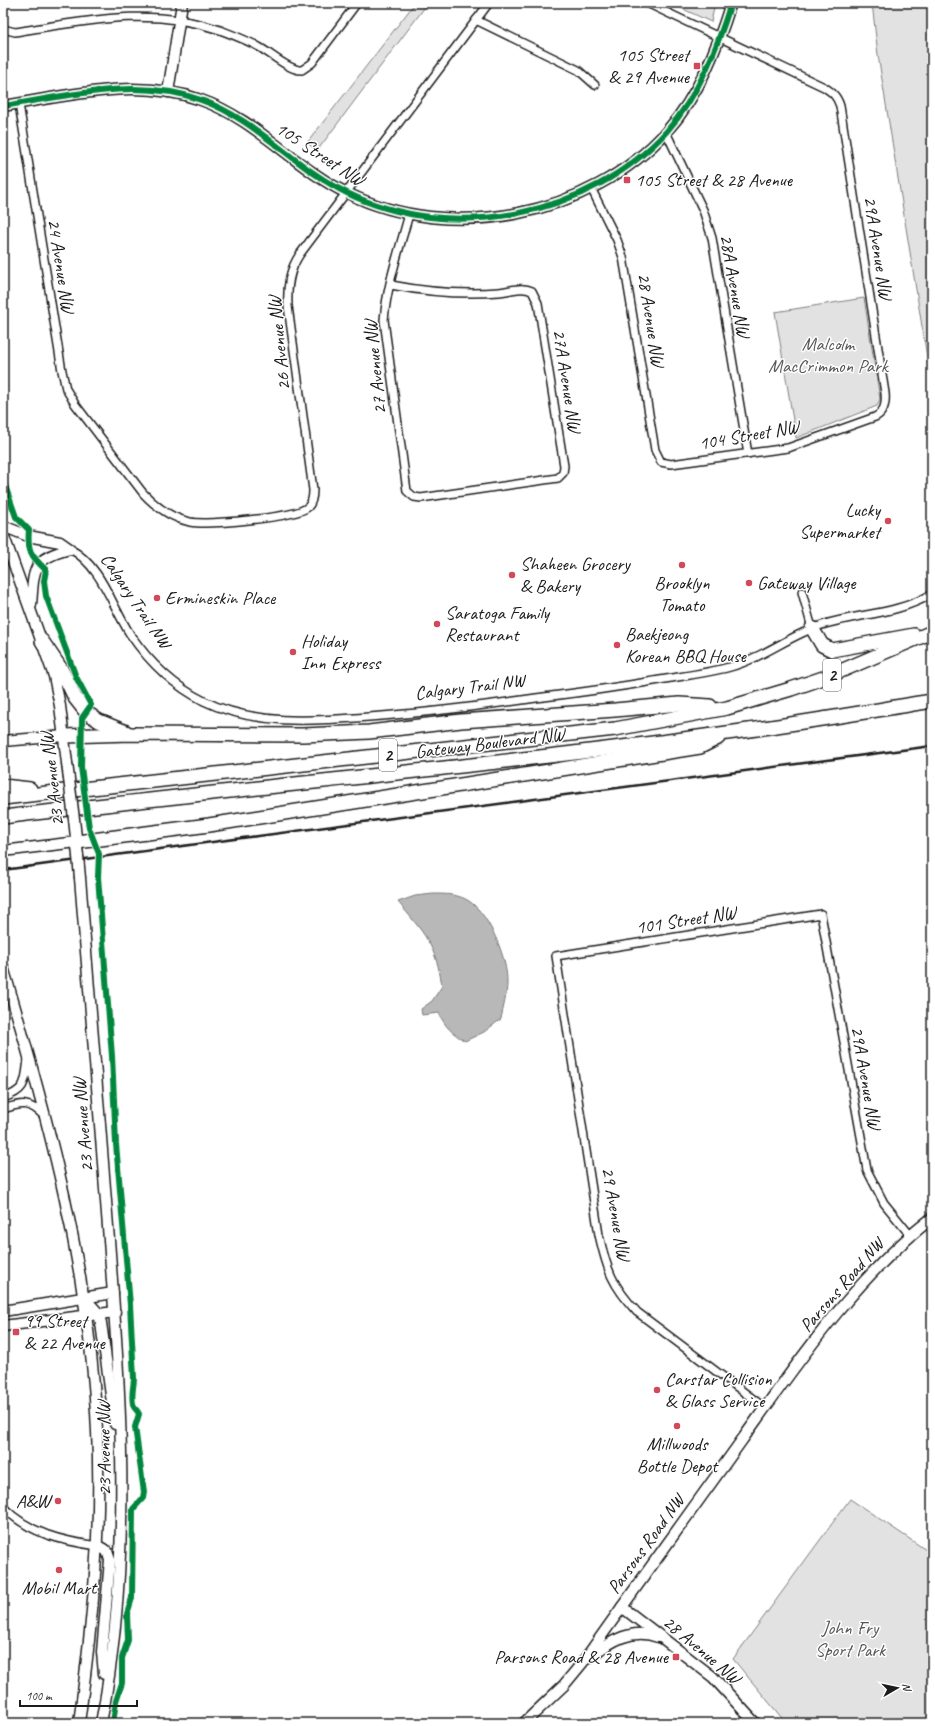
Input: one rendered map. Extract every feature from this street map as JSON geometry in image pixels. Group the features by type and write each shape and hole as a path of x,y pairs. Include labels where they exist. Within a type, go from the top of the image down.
{"highway":[{"path":"812,628 822,645 832,650 932,632"},
{"name":"2","path":"3,798 48,791 545,738 615,729 728,708 810,683 900,647 932,632"},
{"path":"42,641 62,669 75,698 86,712 99,721 131,734"},
{"name":"Gateway Boulevard NW","path":"3,817 410,772 727,733 932,701"},
{"path":"64,736 131,734 311,734 369,732 461,721 679,704 728,708"},
{"path":"77,842 209,825 700,747 727,733"},
{"path":"3,786 48,791"}],"main road":[{"path":"168,92 182,3"},
{"path":"719,38 731,3"},
{"name":"105 Street NW","path":"3,106 117,89 142,89 168,92 200,99 231,113 346,193 409,214 448,219 470,219 511,214 554,204 592,188 629,164 666,132 695,90 719,38"},
{"path":"3,526 28,536 60,542 70,549"},
{"name":"23 Avenue NW","path":"3,534 31,609 57,691 77,842 115,1312 122,1475 120,1555 115,1626 103,1723"},
{"path":"31,609 36,568 46,557 70,549"},
{"path":"3,741 64,736"},
{"path":"3,851 77,842"},
{"name":"23 Avenue NW","path":"3,966 29,1053 46,1118 84,1298 98,1431 98,1546 92,1620 79,1723"},
{"name":"Parsons Road NW","path":"526,1722 564,1685 583,1662 765,1408 842,1306 889,1255 910,1235 932,1218"},
{"path":"3,1311 113,1293"},
{"path":"84,1298 99,1314 122,1475"},
{"path":"3,1326 115,1312"},
{"path":"98,1546 107,1551 110,1560 102,1652 106,1696"},
{"name":"28 Avenue NW","path":"622,1607 713,1677 755,1723"},
{"path":"583,1662 606,1644 629,1634 646,1634 666,1640"}],"street":[{"path":"3,29 15,32 118,17 159,17 180,20 233,35 264,50 295,70 302,70 312,63 357,3"},
{"name":"26 Avenue NW","path":"309,506 312,501 313,490 288,306 289,282 292,267 300,254 489,3"},
{"path":"647,3 719,38"},
{"path":"476,20 578,70 595,85"},
{"name":"29A Avenue NW","path":"719,38 834,94 840,106 886,398 884,408"},
{"name":"24 Avenue NW","path":"19,104 64,381 70,396 91,426 149,499 163,510 178,518 198,523 222,522 294,514 309,506"},
{"name":"28A Avenue NW","path":"666,132 703,210 712,238 748,454"},
{"name":"28 Avenue NW","path":"592,188 617,240 623,257 654,450 656,457 661,462"},
{"name":"27 Avenue NW","path":"409,214 390,285 385,314 386,337 406,488 410,494 421,498 553,480 561,476"},
{"name":"27A Avenue NW","path":"390,285 445,293 488,293 522,289 532,291 538,303 564,466 561,476"},
{"name":"104 Street NW","path":"661,462 671,464 788,448 875,416 884,408"},
{"name":"Calgary Trail NW","path":"70,549 88,562 131,634 155,664 174,682 193,695 222,708 245,715 273,719 351,718 417,713 593,691 669,678 739,664 812,628 843,620 884,613 932,594"},
{"path":"802,592 812,628"},
{"name":"29A Avenue NW","path":"821,914 867,1170 884,1203 910,1235"},
{"name":"101 Street NW","path":"556,956 821,914"},
{"name":"29 Avenue NW","path":"556,956 599,1235 606,1266 611,1278 626,1301 638,1312 765,1408"},
{"path":"3,1098 16,1093 24,1087 29,1053"},
{"path":"3,1109 27,1104 35,1107 46,1118"},
{"path":"3,1507 22,1523 41,1533 60,1540 98,1546"}],"green space":[{"path":"415,3 428,3 317,151 307,143"},
{"path":"670,3 715,3 711,22"},
{"path":"872,3 932,3 932,388 878,55"},
{"name":"Malcolm MacCrimmon Park","path":"864,298 880,399 877,406 796,438 775,312"},
{"name":"John Fry Sport Park","path":"850,1499 932,1554 932,1723 786,1723 733,1659"}],"shaded area":[{"path":"447,894 461,897 476,907 490,926 501,950 504,962 507,988 501,1019 484,1032 465,1041 449,1029 439,1013 422,1015 421,1009 432,1001 442,986 436,960 428,940 398,902 415,896"}],"railway":[{"path":"3,870 932,746"}],"cycle path":[{"path":"3,106 77,94 127,89 177,93 221,108 258,131 328,183 347,193 387,209 430,217 474,218 517,213 559,202 599,184 635,160 667,131 689,102 698,87 720,37 731,3"},
{"path":"3,480 16,517 29,530 31,553 46,570 44,581 46,596 76,677 91,705 82,718 81,767 89,828 99,854 98,877 112,1056 116,1144 130,1305 134,1378 132,1400 134,1407 139,1414 135,1427 144,1492 143,1498 133,1509 132,1598 127,1614 128,1640 122,1658 122,1683 116,1701 113,1723"}],"place":[{"name":"105 Street & 29 Avenue","path":"697,66"},
{"name":"105 Street & 28 Avenue","path":"627,180"},
{"name":"Lucky Supermarket","path":"888,521"},
{"name":"Brooklyn Tomato","path":"682,565"},
{"name":"Shaheen Grocery & Bakery","path":"512,575"},
{"name":"Gateway Village","path":"749,583"},
{"name":"Ermineskin Place","path":"157,598"},
{"name":"Saratoga Family Restaurant","path":"437,624"},
{"name":"Baekjeong Korean BBQ House","path":"617,645"},
{"name":"Holiday Inn Express","path":"293,652"},
{"name":"99 Street & 22 Avenue","path":"16,1332"},
{"name":"Carstar Collision & Glass Service","path":"657,1390"},
{"name":"Millwoods Bottle Depot","path":"677,1426"},
{"name":"A&W","path":"58,1501"},
{"name":"Mobil Mart","path":"59,1570"},
{"name":"Parsons Road & 28 Avenue","path":"676,1657"}]}
